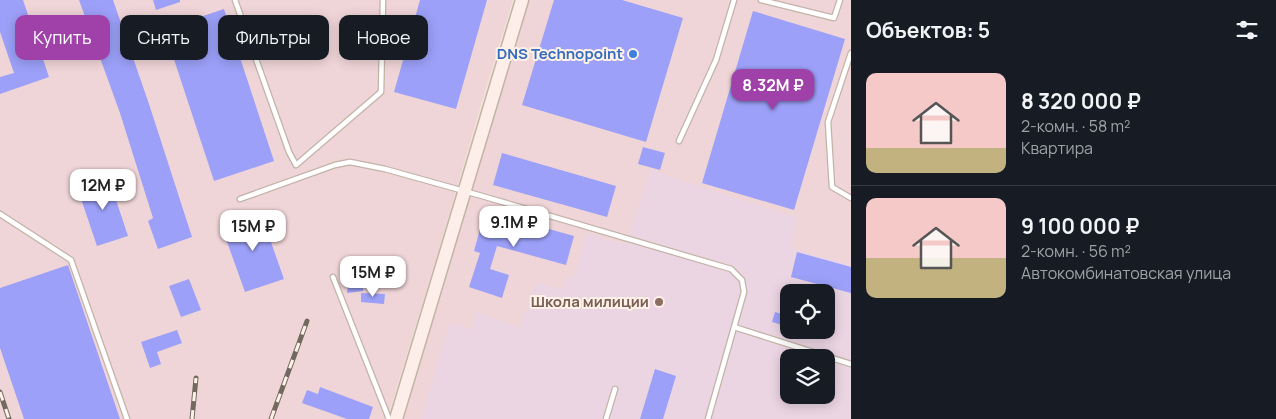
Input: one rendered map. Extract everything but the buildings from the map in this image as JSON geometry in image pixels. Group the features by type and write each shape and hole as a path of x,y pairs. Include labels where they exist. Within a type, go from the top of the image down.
{"street":[{"path":"396,419 522,0"}],"lane":[{"path":"235,0 289,152 301,177"},
{"path":"296,165 380,92 383,0"},
{"path":"679,141 716,60 734,0"},
{"path":"760,0 834,18 840,0"},
{"path":"851,53 828,122 832,187 851,198"},
{"path":"240,199 335,165 350,162 385,169 464,191 730,269 742,280 744,292 708,419"},
{"path":"0,214 71,260 127,419"},
{"path":"333,277 389,419"},
{"path":"734,327 851,364"},
{"path":"606,419 615,388"}],"shaded area":[{"path":"0,0 513,0 387,419 0,419"},
{"path":"529,0 851,0 851,419 402,419"},
{"name":"Школа милиции","path":"651,170 797,218 790,248 851,264 851,419 421,419 450,323 471,330 477,312 520,328 536,282 563,290 568,276 574,278 588,233 626,245"}],"railway":[{"path":"271,419 307,321"},
{"path":"192,419 196,378"},
{"path":"0,392 9,419"}],"place":[{"name":"DNS Technopoint","path":"633,54"},
{"name":"Школа милиции","path":"659,302"}]}
